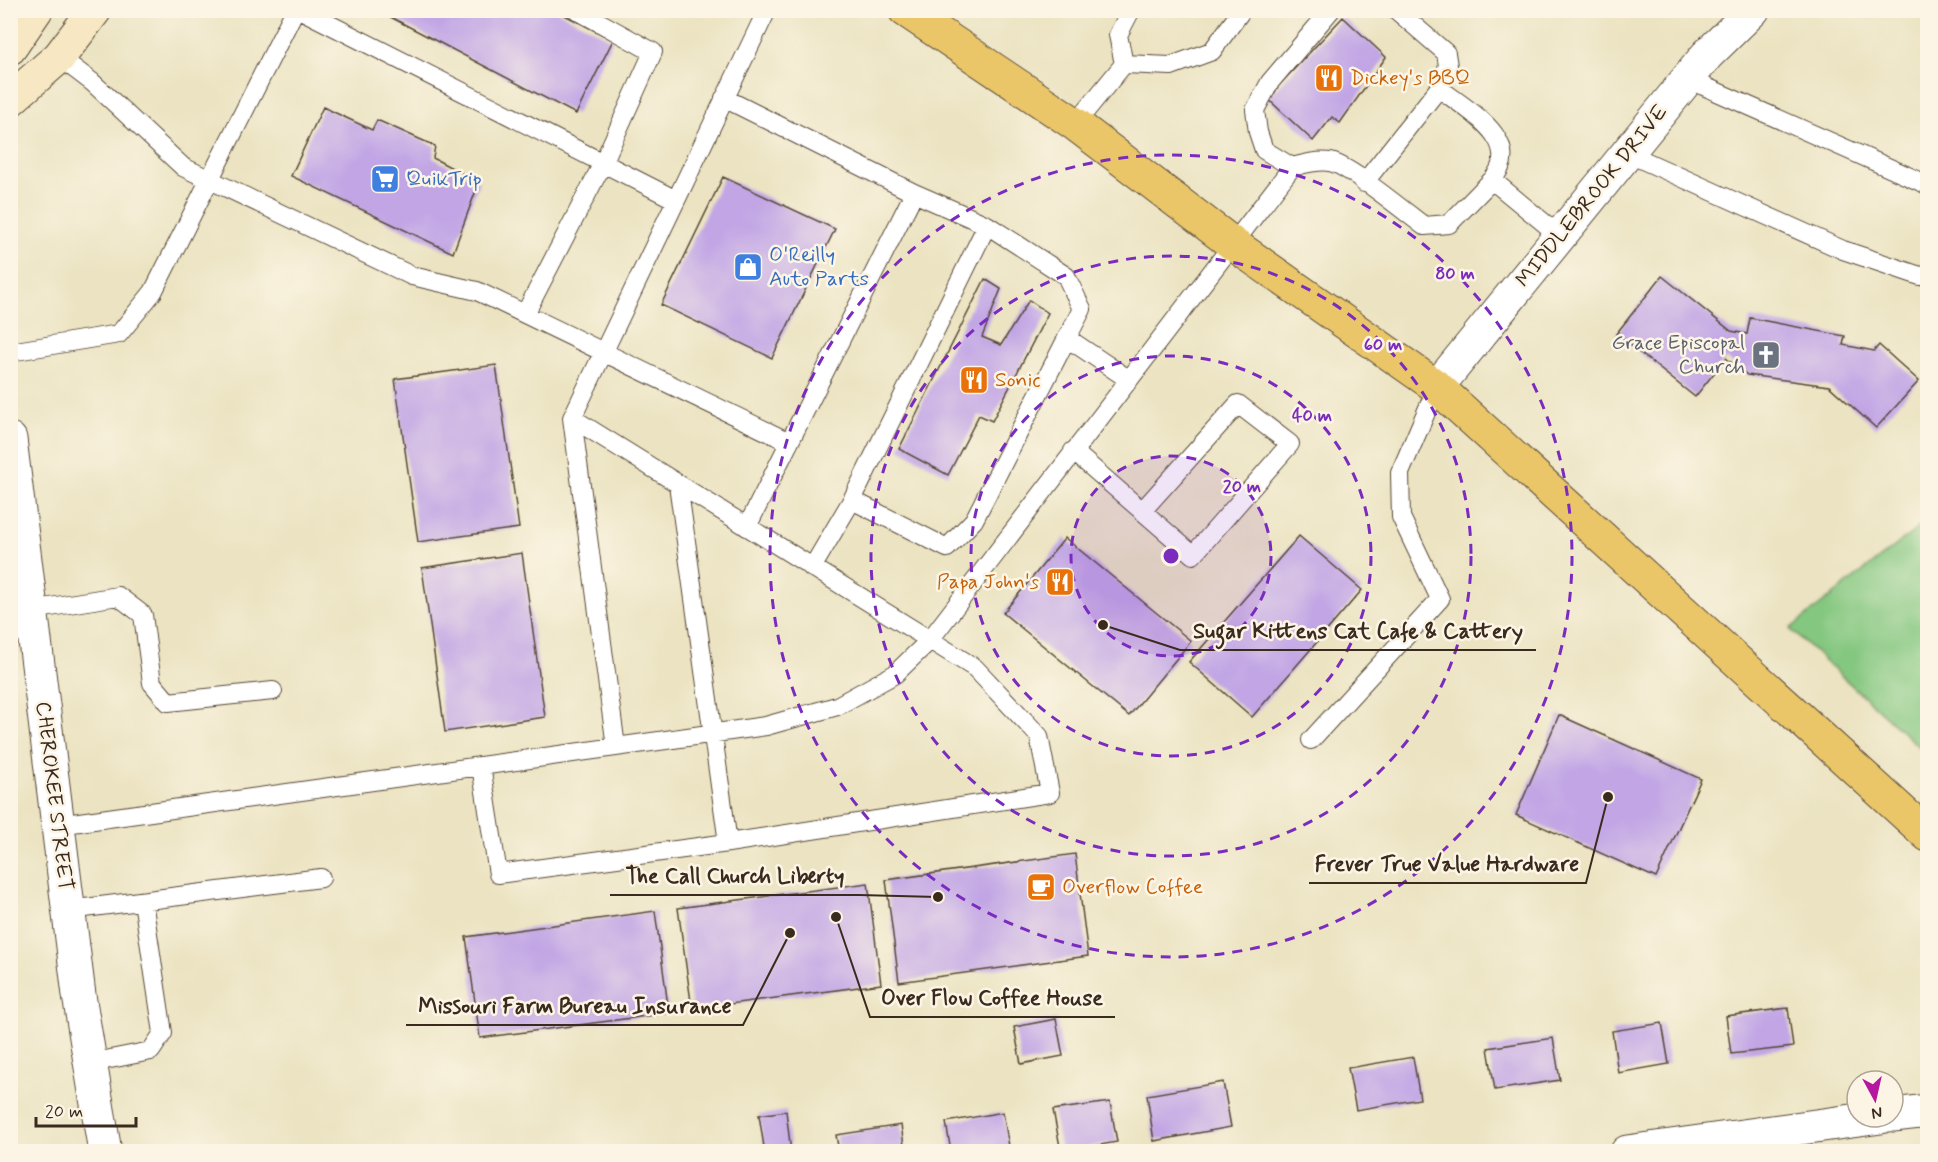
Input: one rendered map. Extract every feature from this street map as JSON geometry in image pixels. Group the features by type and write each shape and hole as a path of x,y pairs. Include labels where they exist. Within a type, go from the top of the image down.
{"highway":[{"path":"905,10 1075,124 1233,244 1437,387 1928,835"}],"main road":[{"path":"10,48 36,10"},
{"path":"10,100 59,57 95,10"}],"street":[{"name":"MIDDLEBROOK DRIVE","path":"1437,387 1707,55 1753,10"},
{"name":"CHEROKEE STREET","path":"10,439 69,910 105,1152"},
{"path":"1905,1114 1928,1111"},
{"path":"1627,1152 1845,1122"}],"lane":[{"path":"10,352 119,334 153,292 295,10"},
{"path":"301,10 676,200"},
{"path":"525,314 603,163 653,52 577,10"},
{"path":"616,747 572,418 767,10"},
{"path":"1124,64 1118,35 1131,10"},
{"path":"1124,64 1171,66 1212,51 1242,10"},
{"path":"1292,167 1264,150 1258,132 1255,110 1270,82 1331,10"},
{"path":"1364,183 1439,88 1448,66 1446,53 1396,10"},
{"path":"59,57 92,82 183,167 412,276 477,291 789,442"},
{"path":"1075,124 1124,64"},
{"path":"1688,79 1928,185"},
{"path":"58,825 766,726 837,706 895,674 929,640 1292,167 1314,162 1331,162 1424,226 1436,227 1449,224 1492,180 1500,171 1503,146 1495,132 1439,88"},
{"path":"724,98 914,193 987,225 1066,276 1082,309 974,520 947,548 852,500"},
{"path":"1627,153 1843,250 1920,276 1928,275"},
{"path":"1492,180 1560,236"},
{"path":"747,527 914,193"},
{"path":"812,568 852,500 987,225"},
{"path":"1067,338 1128,379"},
{"path":"1311,740 1440,598 1401,517 1400,506 1400,473 1437,387"},
{"path":"1073,451 1142,511 1193,555 1290,444 1238,404 1142,511"},
{"path":"481,766 498,874 728,843 1050,793 1039,736 975,668 572,418"},
{"path":"678,484 728,843"},
{"path":"32,610 118,596 143,615 152,683 168,702 273,691"},
{"path":"69,910 321,878"},
{"path":"90,1063 151,1051 163,1033 143,901"}],"green space":[{"path":"1927,521 1927,754 1790,629"}],"building":[{"path":"377,10 555,10 613,40 576,114"},
{"name":"Dickey's BBQ","path":"1343,17 1386,57 1340,123 1332,117 1313,141 1267,98"},
{"name":"QuikTrip","path":"323,107 372,130 377,120 435,146 433,158 479,182 453,253 291,176"},
{"name":"O'Reilly Auto Parts","path":"723,177 835,229 772,358 661,305"},
{"name":"Grace Episcopal Church","path":"1662,276 1731,331 1747,334 1750,318 1845,336 1843,345 1874,351 1879,345 1919,381 1876,428 1829,386 1747,375 1726,358 1695,397 1616,334"},
{"name":"Sonic","path":"985,279 1001,289 982,337 1001,345 1029,300 1048,313 992,421 979,415 948,475 899,449"},
{"path":"496,365 519,528 418,542 395,379"},
{"path":"1299,536 1362,590 1252,717 1189,662"},
{"path":"1065,538 1191,641 1129,716 1003,613"},
{"path":"522,553 545,717 445,732 422,568"},
{"path":"1559,715 1701,779 1656,878 1516,815"},
{"path":"1075,854 1088,956 899,982 886,880"},
{"path":"868,883 881,984 692,1009 678,908"},
{"path":"655,911 669,1013 480,1038 466,937"},
{"path":"1788,1008 1793,1047 1731,1054 1726,1016"},
{"path":"1056,1019 1063,1056 1021,1064 1014,1027"},
{"path":"1662,1023 1669,1064 1618,1073 1612,1031"},
{"path":"1553,1038 1560,1080 1495,1090 1488,1048"},
{"path":"1413,1057 1420,1099 1356,1110 1348,1068"},
{"path":"1223,1082 1231,1127 1154,1141 1147,1095"},
{"path":"1110,1102 1117,1142 1061,1152 1053,1110"},
{"path":"786,1111 791,1152 735,1152 764,1147 759,1115"},
{"path":"1003,1112 1010,1152 951,1152 946,1122"},
{"path":"901,1125 905,1152 839,1152 836,1135"}],"place":[{"name":"Dickey's BBQ","path":"1329,78"},
{"name":"QuikTrip","path":"385,179"},
{"name":"O'Reilly Auto Parts","path":"748,267"},
{"name":"Grace Episcopal Church","path":"1766,355"},
{"name":"Sonic","path":"974,380"},
{"name":"Papa John's","path":"1060,582"},
{"name":"Sugar Kittens Cat Cafe & Cattery","path":"1103,625"},
{"name":"Frever True Value Hardware","path":"1608,797"},
{"name":"Overflow Coffee","path":"1041,887"},
{"name":"The Call Church Liberty","path":"938,897"},
{"name":"Over Flow Coffee House","path":"836,917"},
{"name":"Missouri Farm Bureau Insurance","path":"790,933"}]}
